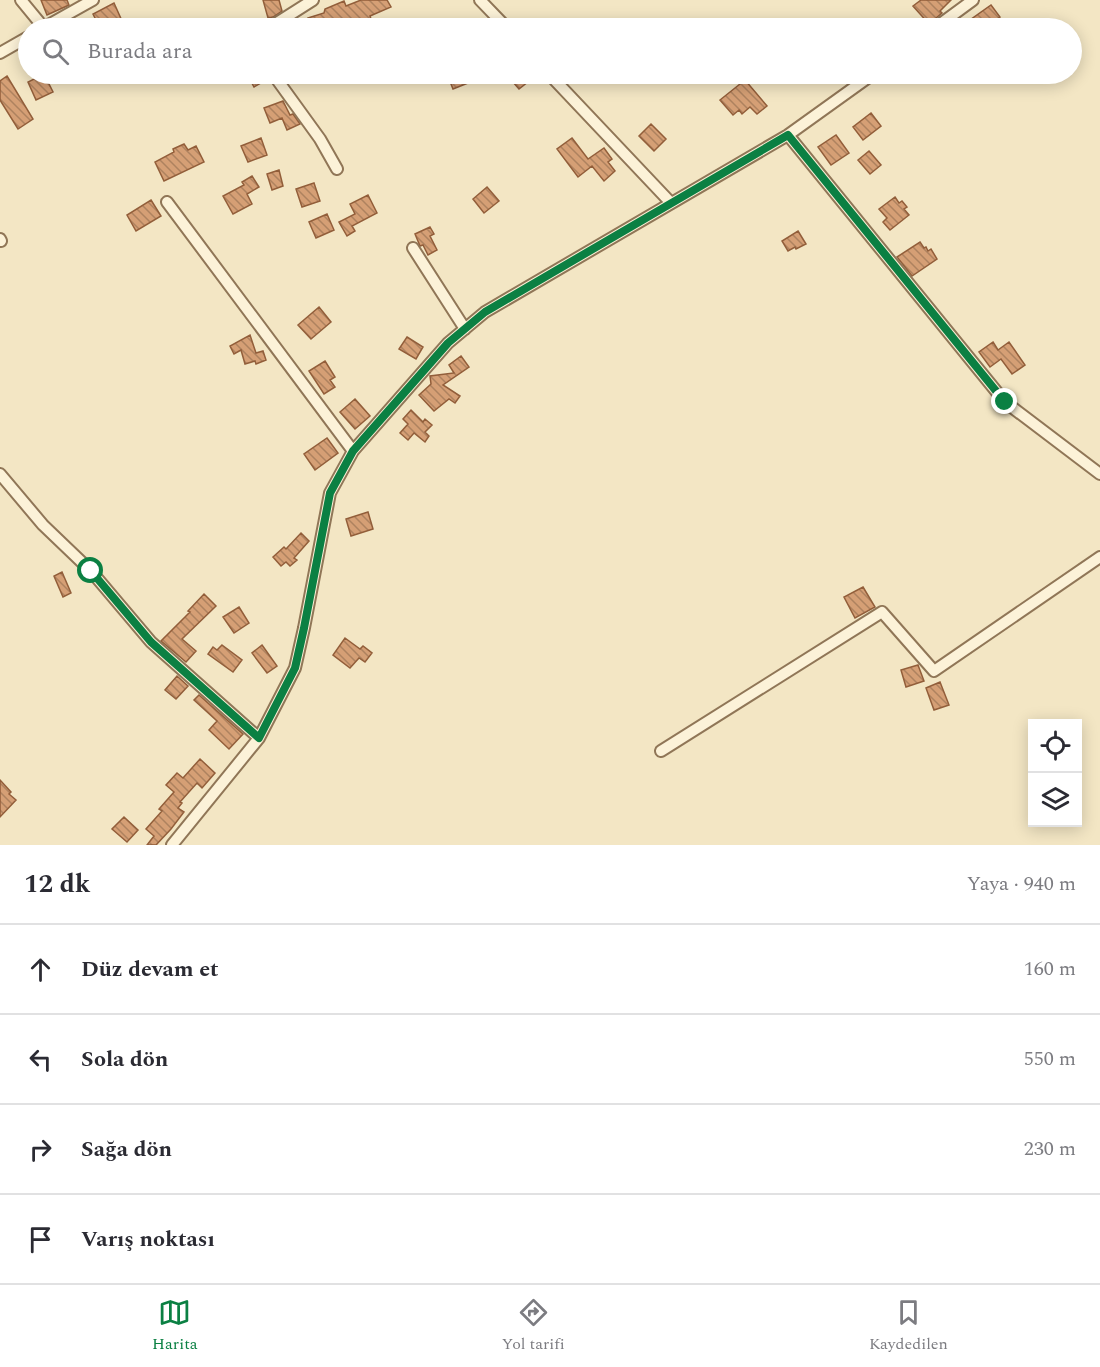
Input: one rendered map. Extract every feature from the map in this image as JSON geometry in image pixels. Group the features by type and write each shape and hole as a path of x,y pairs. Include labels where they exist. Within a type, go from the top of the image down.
{"street":[{"path":"21,0 35,18"},
{"path":"61,18 93,0"},
{"path":"285,18 313,0"},
{"path":"480,0 497,18"},
{"path":"949,18 973,0"},
{"path":"0,53 18,43"},
{"path":"280,84 320,139 337,169"},
{"path":"559,84 672,203"},
{"path":"172,845 259,738 295,668 330,493 353,451 448,343 485,312 788,135 859,84"},
{"path":"788,135 1005,402 1100,474"},
{"path":"167,202 353,451"},
{"path":"413,248 465,328"},
{"path":"0,474 43,525 91,571 151,642 259,738"},
{"path":"661,751 882,612 934,671 1100,557"}],"building":[{"path":"41,0 67,0 69,5 47,15"},
{"path":"263,0 279,0 282,11 268,18"},
{"path":"361,0 387,0 391,7 370,16 371,18 308,18 324,13 325,9 344,1 346,6"},
{"path":"921,0 951,0 936,18 924,18 913,6"},
{"path":"114,3 121,18 95,18 93,14"},
{"path":"991,5 1000,17 999,18 973,18"},
{"path":"7,76 33,119 18,129 0,100 0,81"},
{"path":"29,84 49,84 53,92 36,100"},
{"path":"451,84 466,84 453,89"},
{"path":"515,84 525,84 519,89"},
{"path":"740,84 748,84 767,106 757,114 750,107 742,114 739,110 733,115 720,100"},
{"path":"283,101 290,115 293,114 300,124 287,130 282,118 270,123 264,108"},
{"path":"871,113 881,126 863,140 853,127"},
{"path":"651,124 666,139 654,151 639,136"},
{"path":"836,135 849,153 831,165 818,147"},
{"path":"261,138 267,155 248,162 241,146"},
{"path":"572,138 588,159 604,148 612,159 608,162 615,171 604,181 592,166 578,177 557,149"},
{"path":"184,144 188,150 196,146 204,162 164,181 155,162"},
{"path":"869,151 881,165 870,174 858,160"},
{"path":"279,170 283,186 272,190 267,174"},
{"path":"252,176 259,187 247,194 252,204 233,214 223,196 244,185 242,182"},
{"path":"314,183 320,201 302,207 296,189"},
{"path":"487,187 499,201 484,213 473,199"},
{"path":"368,195 377,213 352,226 355,231 347,236 339,222 355,214 350,204"},
{"path":"895,197 899,203 902,201 907,207 904,209 909,215 890,230 883,222 887,218 879,209"},
{"path":"151,200 161,216 136,231 127,215"},
{"path":"327,214 334,230 316,238 309,222"},
{"path":"430,227 434,234 430,236 437,250 428,255 423,245 420,246 415,234"},
{"path":"798,231 806,244 788,251 782,241"},
{"path":"920,242 928,251 931,249 937,259 912,276 897,257"},
{"path":"319,307 331,322 311,339 298,325"},
{"path":"250,335 256,353 263,351 266,360 256,364 255,361 245,364 241,350 234,354 230,346"},
{"path":"407,337 423,347 416,359 399,349"},
{"path":"993,342 998,350 1009,342 1025,365 1012,374 1001,359 990,367 979,352"},
{"path":"461,356 469,367 443,385 460,396 455,403 449,399 434,411 419,395 431,384 430,376 454,373 449,365"},
{"path":"325,361 335,377 330,380 335,387 324,394 309,371"},
{"path":"355,399 370,416 355,429 340,412"},
{"path":"411,410 423,422 425,419 432,425 425,432 429,436 425,442 414,433 408,440 400,433 408,424 403,419"},
{"path":"327,438 338,453 315,470 304,454"},
{"path":"368,512 373,529 351,536 346,519"},
{"path":"301,533 309,541 294,558 297,560 290,566 286,562 281,566 273,557 284,547 286,549"},
{"path":"62,572 71,593 63,597 54,576"},
{"path":"863,587 875,607 855,618 844,597"},
{"path":"204,594 216,606 182,639 196,651 186,662 161,641 190,612 188,611"},
{"path":"239,607 249,623 234,633 223,617"},
{"path":"345,638 360,649 363,646 372,653 365,662 359,658 350,668 333,655"},
{"path":"222,645 242,660 233,672 208,654 213,647 217,650"},
{"path":"262,645 277,666 267,673 252,653"},
{"path":"918,665 924,681 906,687 901,670"},
{"path":"177,676 188,686 176,699 165,690"},
{"path":"940,682 949,705 934,710 926,688"},
{"path":"199,695 243,734 229,749 209,730 217,721 194,700"},
{"path":"200,759 215,773 202,788 197,783 180,802 182,803 178,808 184,812 156,845 147,845 154,836 146,829 162,811 159,809 174,792 166,785 177,773 183,778"},
{"path":"0,780 16,800 0,817"},
{"path":"124,817 138,830 127,842 112,829"}],"route":[{"path":"91,571 151,642 259,738 295,668 330,493 353,451 448,343 485,312 788,135 1005,402"}]}
